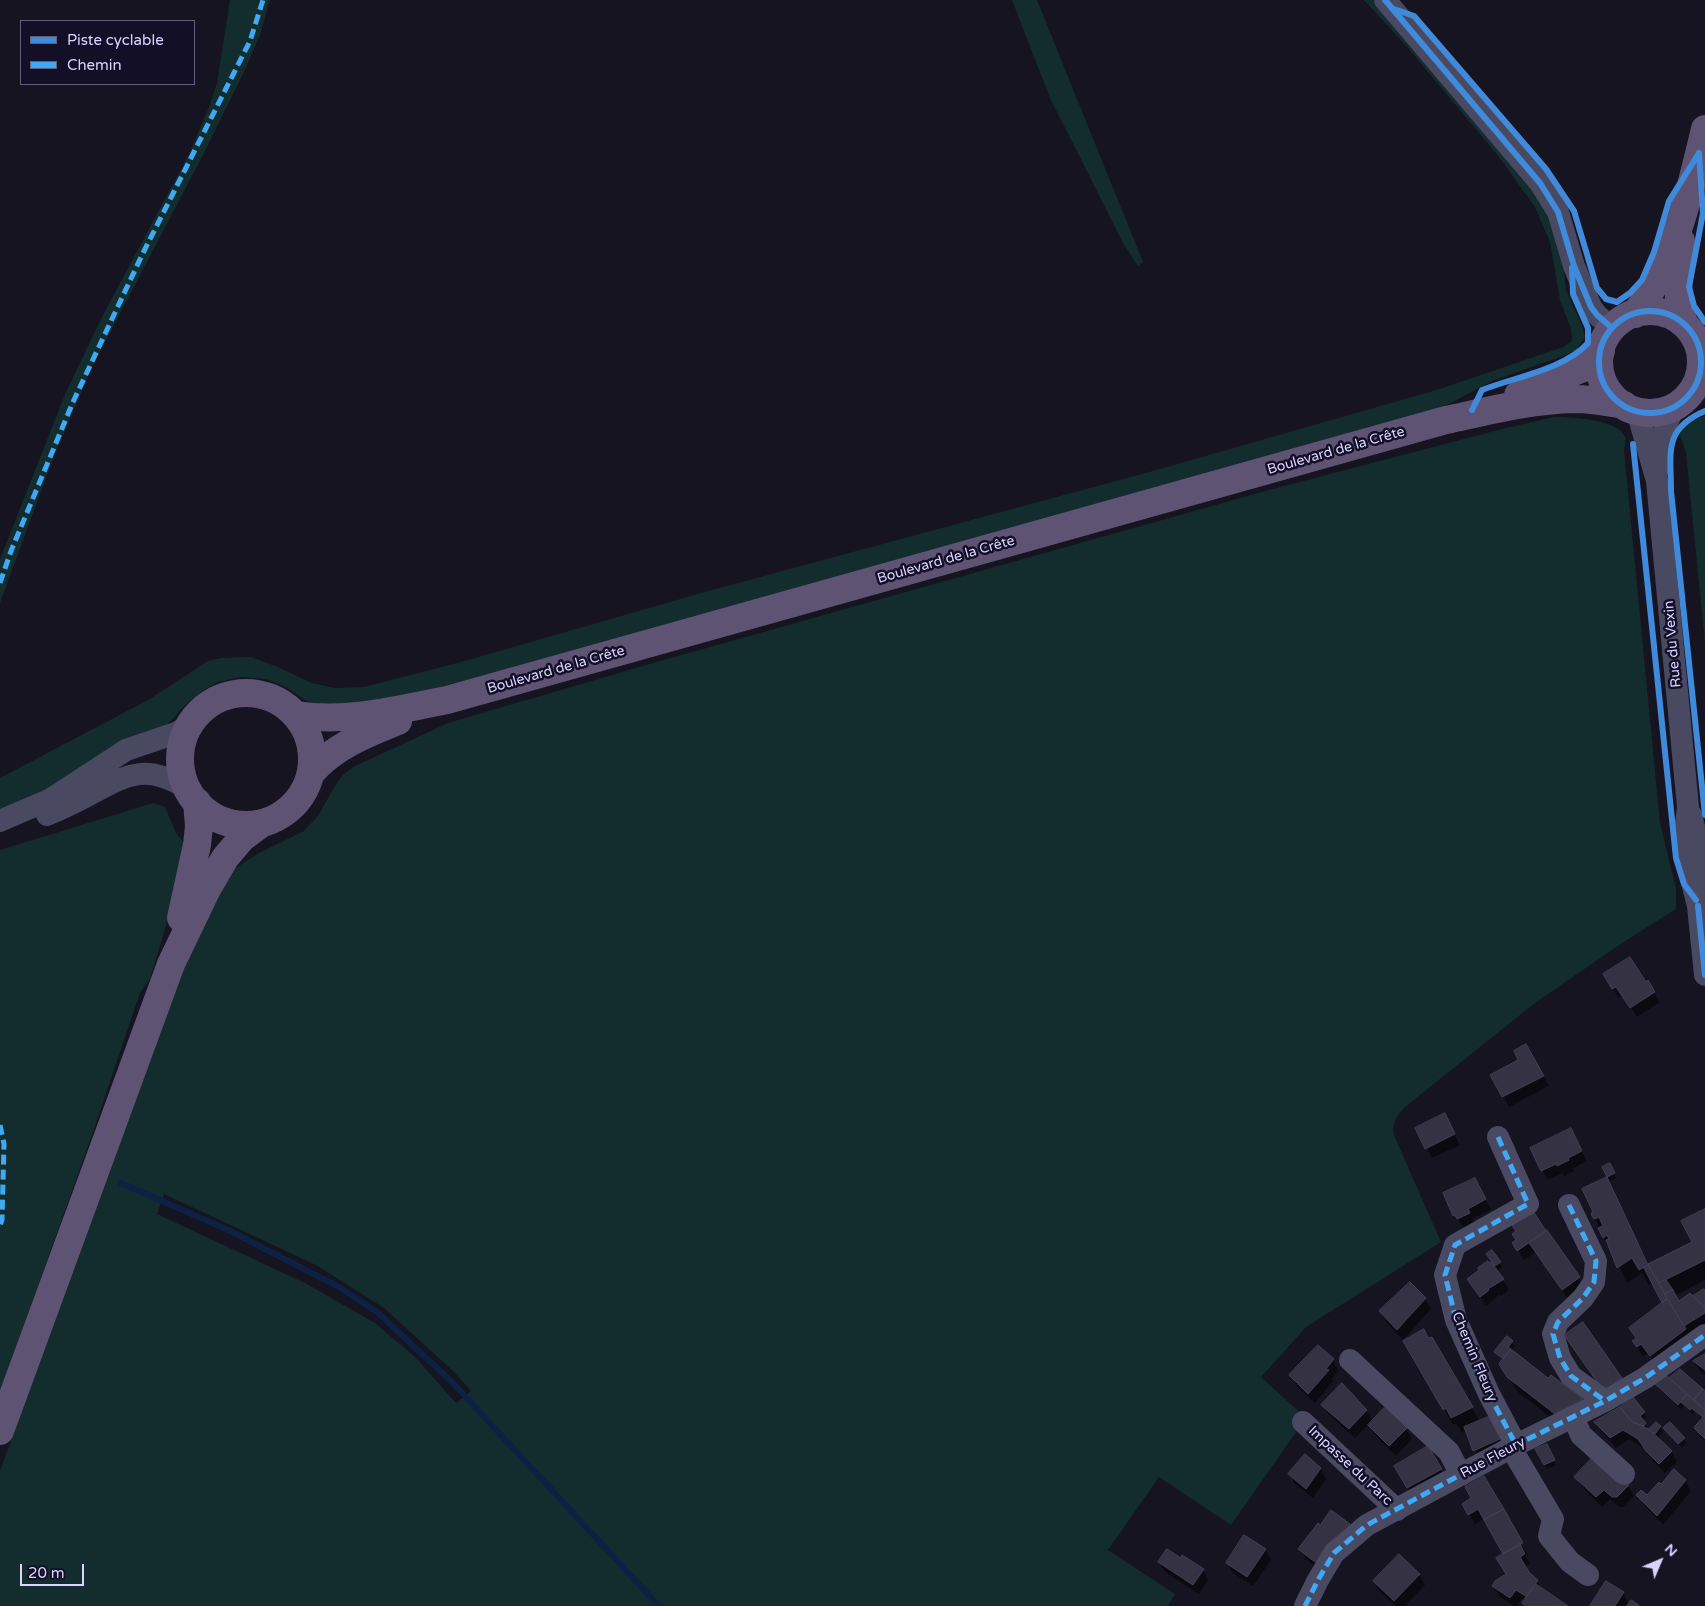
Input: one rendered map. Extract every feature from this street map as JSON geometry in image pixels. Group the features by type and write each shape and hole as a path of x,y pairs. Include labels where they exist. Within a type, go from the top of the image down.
{"main road":[{"path":"1688,400 1699,376 1702,352 1693,334 1684,323 1678,301 1678,282 1684,216 1705,130"},
{"path":"1635,314 1658,277 1684,216"},
{"name":"Boulevard de la Crête","path":"1446,420 1569,375 1583,368 1622,320 1635,314 1649,311 1664,313 1684,323"},
{"path":"1606,340 1600,367 1604,382 1612,394 1630,408"},
{"name":"Boulevard de la Crête","path":"296,715 318,718 354,717 447,700 1446,420 1506,406 1546,401 1591,400 1649,412 1663,411 1688,400"},
{"path":"171,964 197,845 199,826 192,795 183,776 181,750 184,737 190,725 204,708 213,702 240,693 268,696 278,701 296,715 303,725 310,742 311,773 306,787 298,800 276,818 262,823 234,823 220,819 208,812 192,795"},
{"name":"Boulevard de la Crête","path":"311,773 329,755 350,742 447,700"},
{"path":"0,1431 171,964 207,889 225,858 242,838 262,823"}],"street":[{"path":"1394,3 1540,183 1558,212 1574,266 1591,307 1597,315 1606,340"},
{"path":"1657,481 1663,434 1688,400"},
{"path":"1630,408 1657,481"},
{"name":"Rue du Vexin","path":"1657,481 1688,807 1698,839 1701,858 1698,906 1705,975"},
{"path":"0,821 51,799 126,750 170,735 190,725"},
{"path":"0,833 56,811 126,776 136,774 157,775 177,782 192,795"},
{"name":"Chemin Fleury","path":"1498,1137 1528,1204 1455,1245 1445,1275 1456,1320 1513,1446"},
{"path":"1569,1205 1596,1261 1594,1282 1583,1298 1558,1322 1553,1334 1560,1358 1571,1376 1605,1401"},
{"name":"Rue Fleury","path":"1305,1606 1334,1554 1367,1525 1513,1446 1605,1401 1645,1378 1705,1335"},
{"path":"1350,1360 1449,1452 1461,1475"},
{"path":"1573,1417 1581,1435 1624,1474"},
{"name":"Impasse du Parc","path":"1303,1422 1397,1510"},
{"path":"1513,1446 1553,1520 1549,1536 1570,1562 1588,1575"}],"green space":[{"path":"230,0 270,0 260,35 204,153 92,367 53,459 0,603 0,559 66,392 103,315 188,156 209,107 217,83"},
{"path":"1012,0 1037,0 1143,262 1138,266 1123,243 1050,98"},
{"path":"1364,0 1373,0 1392,21 1548,204 1563,265 1566,290 1583,328 1585,337 1576,350 1492,381 1451,403 1420,415 487,675 386,701 316,705 286,687 266,679 241,677 218,682 202,691 159,730 121,741 107,749 67,783 0,814 0,778 148,700 208,661 221,658 251,657 312,683 335,688 364,687 461,662 712,590 1153,471 1440,389 1563,347 1571,342 1571,329 1560,300 1550,242 1535,207 1499,157 1409,49"},
{"path":"1705,416 1705,643 1686,453 1680,431 1691,421"},
{"path":"1554,417 1578,418 1612,426 1619,430 1626,438 1624,450 1660,823 1676,889 1676,909 1622,943 1535,1003 1405,1107 1399,1114 1394,1123 1394,1135 1441,1242 1306,1327 1261,1377 1306,1418 1231,1525 1159,1477 1108,1550 1175,1594 1168,1606 0,1606 0,1471 179,975 228,870 304,831 318,816 336,784 353,767 448,723 653,663 1269,490","holes":["164,1194 316,1265 384,1308 453,1371 471,1391 456,1403 414,1356 375,1323 307,1284 157,1214"]},
{"path":"153,803 165,807 176,833 189,849 150,979 140,993 92,1135 0,1392 0,850"}],"building":[{"path":"1630,957 1646,982 1648,980 1655,992 1630,1008 1616,987 1612,989 1603,974"},
{"path":"1526,1044 1544,1076 1502,1097 1490,1075 1518,1060 1514,1051"},
{"path":"1445,1113 1455,1134 1425,1149 1415,1128"},
{"path":"1571,1128 1582,1151 1557,1166 1556,1164 1541,1171 1530,1148"},
{"path":"1610,1163 1615,1173 1607,1177 1602,1167"},
{"path":"1607,1177 1648,1265 1639,1270 1632,1258 1617,1268 1606,1240 1609,1239 1607,1235 1603,1238 1598,1228 1603,1226 1599,1217 1594,1219 1592,1216 1591,1213 1593,1212 1582,1189"},
{"path":"1475,1178 1486,1199 1468,1209 1470,1213 1457,1219 1455,1215 1453,1216 1443,1193"},
{"path":"1705,1209 1705,1260 1659,1283 1648,1264 1692,1242 1681,1221"},
{"path":"1533,1211 1546,1231 1517,1251 1512,1243 1516,1240 1512,1234 1516,1231 1510,1223"},
{"path":"1547,1230 1580,1277 1562,1290 1529,1243"},
{"path":"1492,1250 1501,1262 1495,1266 1486,1254"},
{"path":"1488,1261 1489,1263 1491,1262 1504,1279 1488,1289 1480,1297 1467,1279"},
{"path":"1648,1265 1667,1299 1662,1303 1644,1268"},
{"path":"1666,1280 1673,1290 1665,1294 1659,1283"},
{"path":"1410,1282 1426,1298 1397,1330 1379,1311"},
{"path":"1673,1290 1679,1301 1690,1293 1705,1308 1705,1313 1684,1326 1665,1294"},
{"path":"1705,1290 1705,1308 1693,1296"},
{"path":"1667,1299 1686,1329 1650,1356 1641,1344 1637,1347 1632,1341 1636,1338 1629,1328"},
{"path":"1583,1322 1622,1378 1602,1389 1564,1335"},
{"path":"1424,1329 1428,1338 1432,1337 1473,1407 1451,1418 1446,1408 1443,1410 1403,1341"},
{"path":"1507,1336 1513,1341 1508,1347 1511,1349 1503,1359 1494,1352"},
{"path":"1318,1345 1334,1359 1326,1369 1329,1370 1308,1394 1289,1375"},
{"path":"1511,1349 1548,1378 1551,1375 1583,1399 1555,1414 1507,1377 1499,1364"},
{"path":"1705,1354 1705,1370 1693,1361"},
{"path":"1680,1369 1703,1389 1694,1400 1669,1378"},
{"path":"1667,1376 1687,1394 1678,1405 1655,1384"},
{"path":"1342,1383 1367,1410 1349,1429 1321,1405"},
{"path":"1703,1389 1705,1391 1705,1410 1694,1400"},
{"path":"1687,1394 1705,1410 1703,1417 1691,1408 1690,1410 1681,1402"},
{"path":"1633,1397 1645,1412 1640,1416 1646,1423 1644,1426 1632,1422 1620,1407"},
{"path":"1386,1406 1407,1428 1389,1446 1368,1425"},
{"path":"1620,1407 1632,1422 1649,1429 1672,1451 1659,1464 1646,1451 1638,1439 1623,1430 1610,1438 1594,1422"},
{"path":"1705,1415 1705,1439 1694,1428"},
{"path":"1491,1416 1502,1438 1473,1451 1464,1427"},
{"path":"1656,1422 1661,1426 1655,1434 1649,1429"},
{"path":"1670,1422 1685,1438 1678,1444 1663,1428"},
{"path":"1547,1444 1555,1460 1544,1465 1535,1449"},
{"path":"1428,1446 1442,1469 1407,1488 1394,1466"},
{"path":"1305,1454 1321,1468 1306,1489 1288,1474"},
{"path":"1596,1454 1629,1485 1617,1497 1612,1497 1604,1490 1596,1497 1574,1477"},
{"path":"1674,1469 1686,1480 1657,1516 1636,1495 1641,1490 1647,1495 1659,1482 1661,1484"},
{"path":"1484,1476 1504,1509 1484,1520 1478,1509 1468,1515 1462,1504 1471,1498 1465,1487"},
{"path":"1504,1509 1523,1543 1503,1554 1484,1520"},
{"path":"1331,1510 1350,1524 1335,1537 1315,1562 1298,1549 1318,1523 1320,1525"},
{"path":"1244,1535 1266,1549 1247,1577 1226,1563"},
{"path":"1520,1544 1525,1554 1520,1557 1529,1572 1538,1580 1527,1597 1516,1590 1510,1598 1492,1586 1495,1581 1506,1574 1496,1558"},
{"path":"1167,1549 1181,1558 1182,1555 1204,1569 1193,1585 1158,1562"},
{"path":"1399,1554 1420,1574 1394,1601 1373,1581"},
{"path":"1606,1581 1624,1592 1615,1606 1590,1606"},
{"path":"1536,1584 1568,1606 1526,1606 1522,1603"},
{"path":"1631,1600 1639,1605 1627,1606"}],"waterway":[{"path":"121,1183 228,1230 339,1287 377,1312 452,1382 659,1606"}],"marked path":[{"path":"0,583 11,551 73,402 143,253 250,41 263,0"},
{"path":"0,1125 4,1144 2,1220 0,1225"},
{"path":"1498,1137 1528,1204 1455,1245 1445,1275 1456,1320 1489,1394 1516,1445"},
{"path":"1569,1205 1596,1261 1594,1282 1583,1298 1558,1322 1553,1334 1560,1358 1571,1376 1605,1401"},
{"path":"1305,1606 1334,1553 1367,1525 1516,1445 1605,1401 1645,1378 1705,1335"}],"cycle path":[{"path":"1385,0 1540,183 1558,212 1574,266 1591,307 1612,328"},
{"path":"1394,9 1414,16 1546,169 1574,211 1597,288 1606,299 1617,302 1630,293 1642,280 1654,252 1669,201 1699,153"},
{"path":"1699,153 1703,213 1689,287 1694,306 1705,322"},
{"path":"1472,410 1482,390 1553,366 1578,352 1588,343 1588,328 1573,294 1572,268"},
{"path":"1650,311 1669,315 1686,326 1697,343 1701,362 1697,381 1686,398 1669,409 1650,413 1631,409 1614,398 1603,381 1599,362 1603,343 1614,326 1631,315 1650,311"},
{"path":"1705,411 1691,418 1676,434 1672,443 1670,465 1671,491 1705,815"},
{"path":"1633,444 1676,858 1684,884 1696,900"},
{"path":"1698,906 1705,975"}]}
